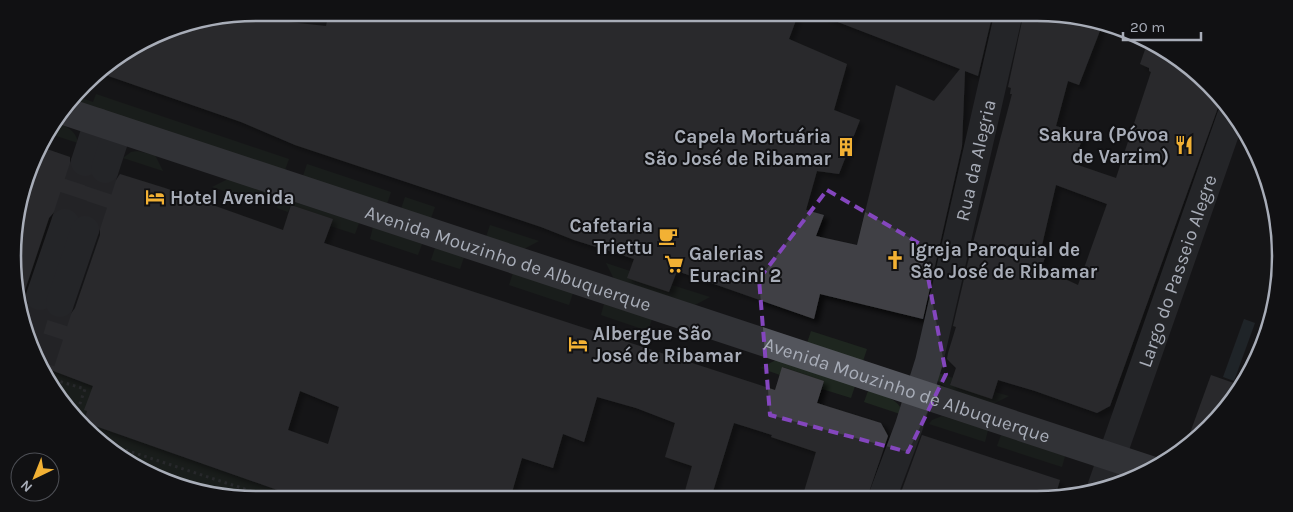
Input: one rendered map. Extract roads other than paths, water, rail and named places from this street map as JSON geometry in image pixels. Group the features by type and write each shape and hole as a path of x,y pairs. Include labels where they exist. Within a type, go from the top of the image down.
{"main road":[{"name":"Avenida Mouzinho de Albuquerque","path":"70,113 1141,467"}],"street":[{"name":"Rua da Alegria","path":"885,491 920,394 929,362 1007,21"},
{"name":"Largo do Passeio Alegre","path":"1104,481 1122,424 1228,121"},
{"path":"95,165 108,126"},
{"path":"50,300 75,227"}],"tunnel":[{"path":"65,223 85,162"},
{"path":"85,230 105,169"},
{"path":"32,324 40,296"},
{"path":"43,356 60,303"}],"place":[{"name":"Sakura (Póvoa de Varzim)","path":"1184,145"},
{"name":"Capela Mortuária São José de Ribamar","path":"846,147"},
{"name":"Hotel Avenida","path":"155,197"},
{"name":"Cafetaria Triettu","path":"668,236"},
{"name":"Igreja Paroquial de São José de Ribamar","path":"895,260"},
{"name":"Galerias Euracini 2","path":"674,264"},
{"name":"Albergue São José de Ribamar","path":"578,344"}]}
